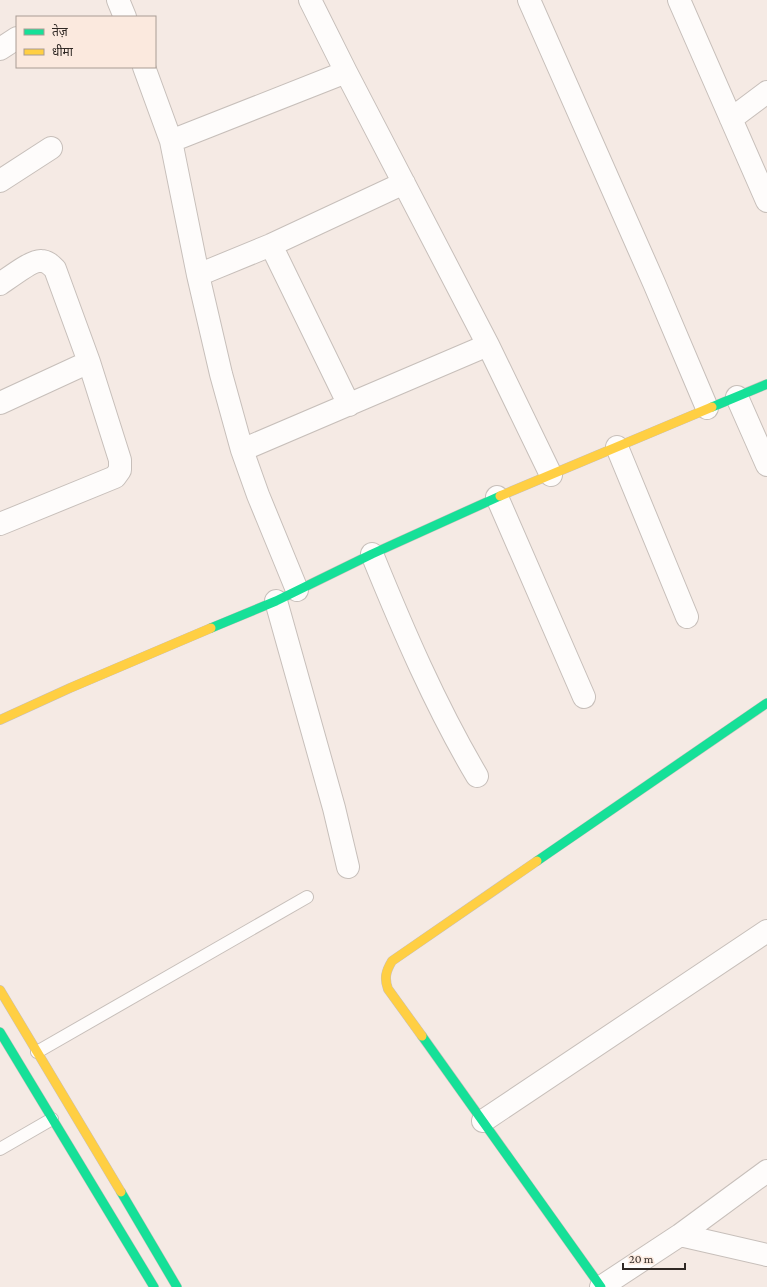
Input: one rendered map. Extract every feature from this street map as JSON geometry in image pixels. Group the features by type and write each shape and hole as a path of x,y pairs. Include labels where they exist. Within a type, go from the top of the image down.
{"street":[{"path":"118,0 125,16"},
{"path":"310,0 488,345 551,475"},
{"path":"529,0 654,283 707,408"},
{"path":"679,0 767,202"},
{"path":"0,49 16,39"},
{"path":"144,68 171,141 198,275 221,374 242,450 297,590"},
{"path":"171,141 346,72"},
{"path":"731,119 767,92"},
{"path":"0,181 51,148"},
{"path":"198,275 270,245 404,183"},
{"path":"270,245 349,405"},
{"path":"0,284 40,260 47,262 55,269 89,362 120,460 120,470 115,476 108,480 0,524"},
{"path":"242,450 488,345"},
{"path":"0,403 89,362"},
{"path":"0,720 70,688 276,601 372,554 497,497 767,384"},
{"path":"737,396 767,465"},
{"path":"617,447 687,617"},
{"path":"497,497 584,697"},
{"path":"372,554 414,653 440,707 477,776"},
{"path":"276,601 334,808 348,867"},
{"path":"767,703 392,961 386,970 384,980 388,989 601,1287 680,1235 767,1171"},
{"path":"483,1121 767,931"},
{"path":"0,990 177,1287"},
{"path":"0,1032 154,1287"},
{"path":"680,1235 767,1255"}],"lane":[{"path":"37,1052 307,897"},
{"path":"0,1149 52,1119"}],"traffic: fast":[{"path":"712,407 767,384"},
{"path":"211,628 276,601 372,554 500,496"},
{"path":"537,861 767,703"},
{"path":"0,1032 154,1287"},
{"path":"422,1036 601,1287"},
{"path":"121,1192 177,1287"}],"traffic: slow":[{"path":"500,496 712,407"},
{"path":"0,720 70,688 211,628"},
{"path":"422,1036 388,989 386,975 392,961 537,861"},
{"path":"0,990 121,1192"}]}
